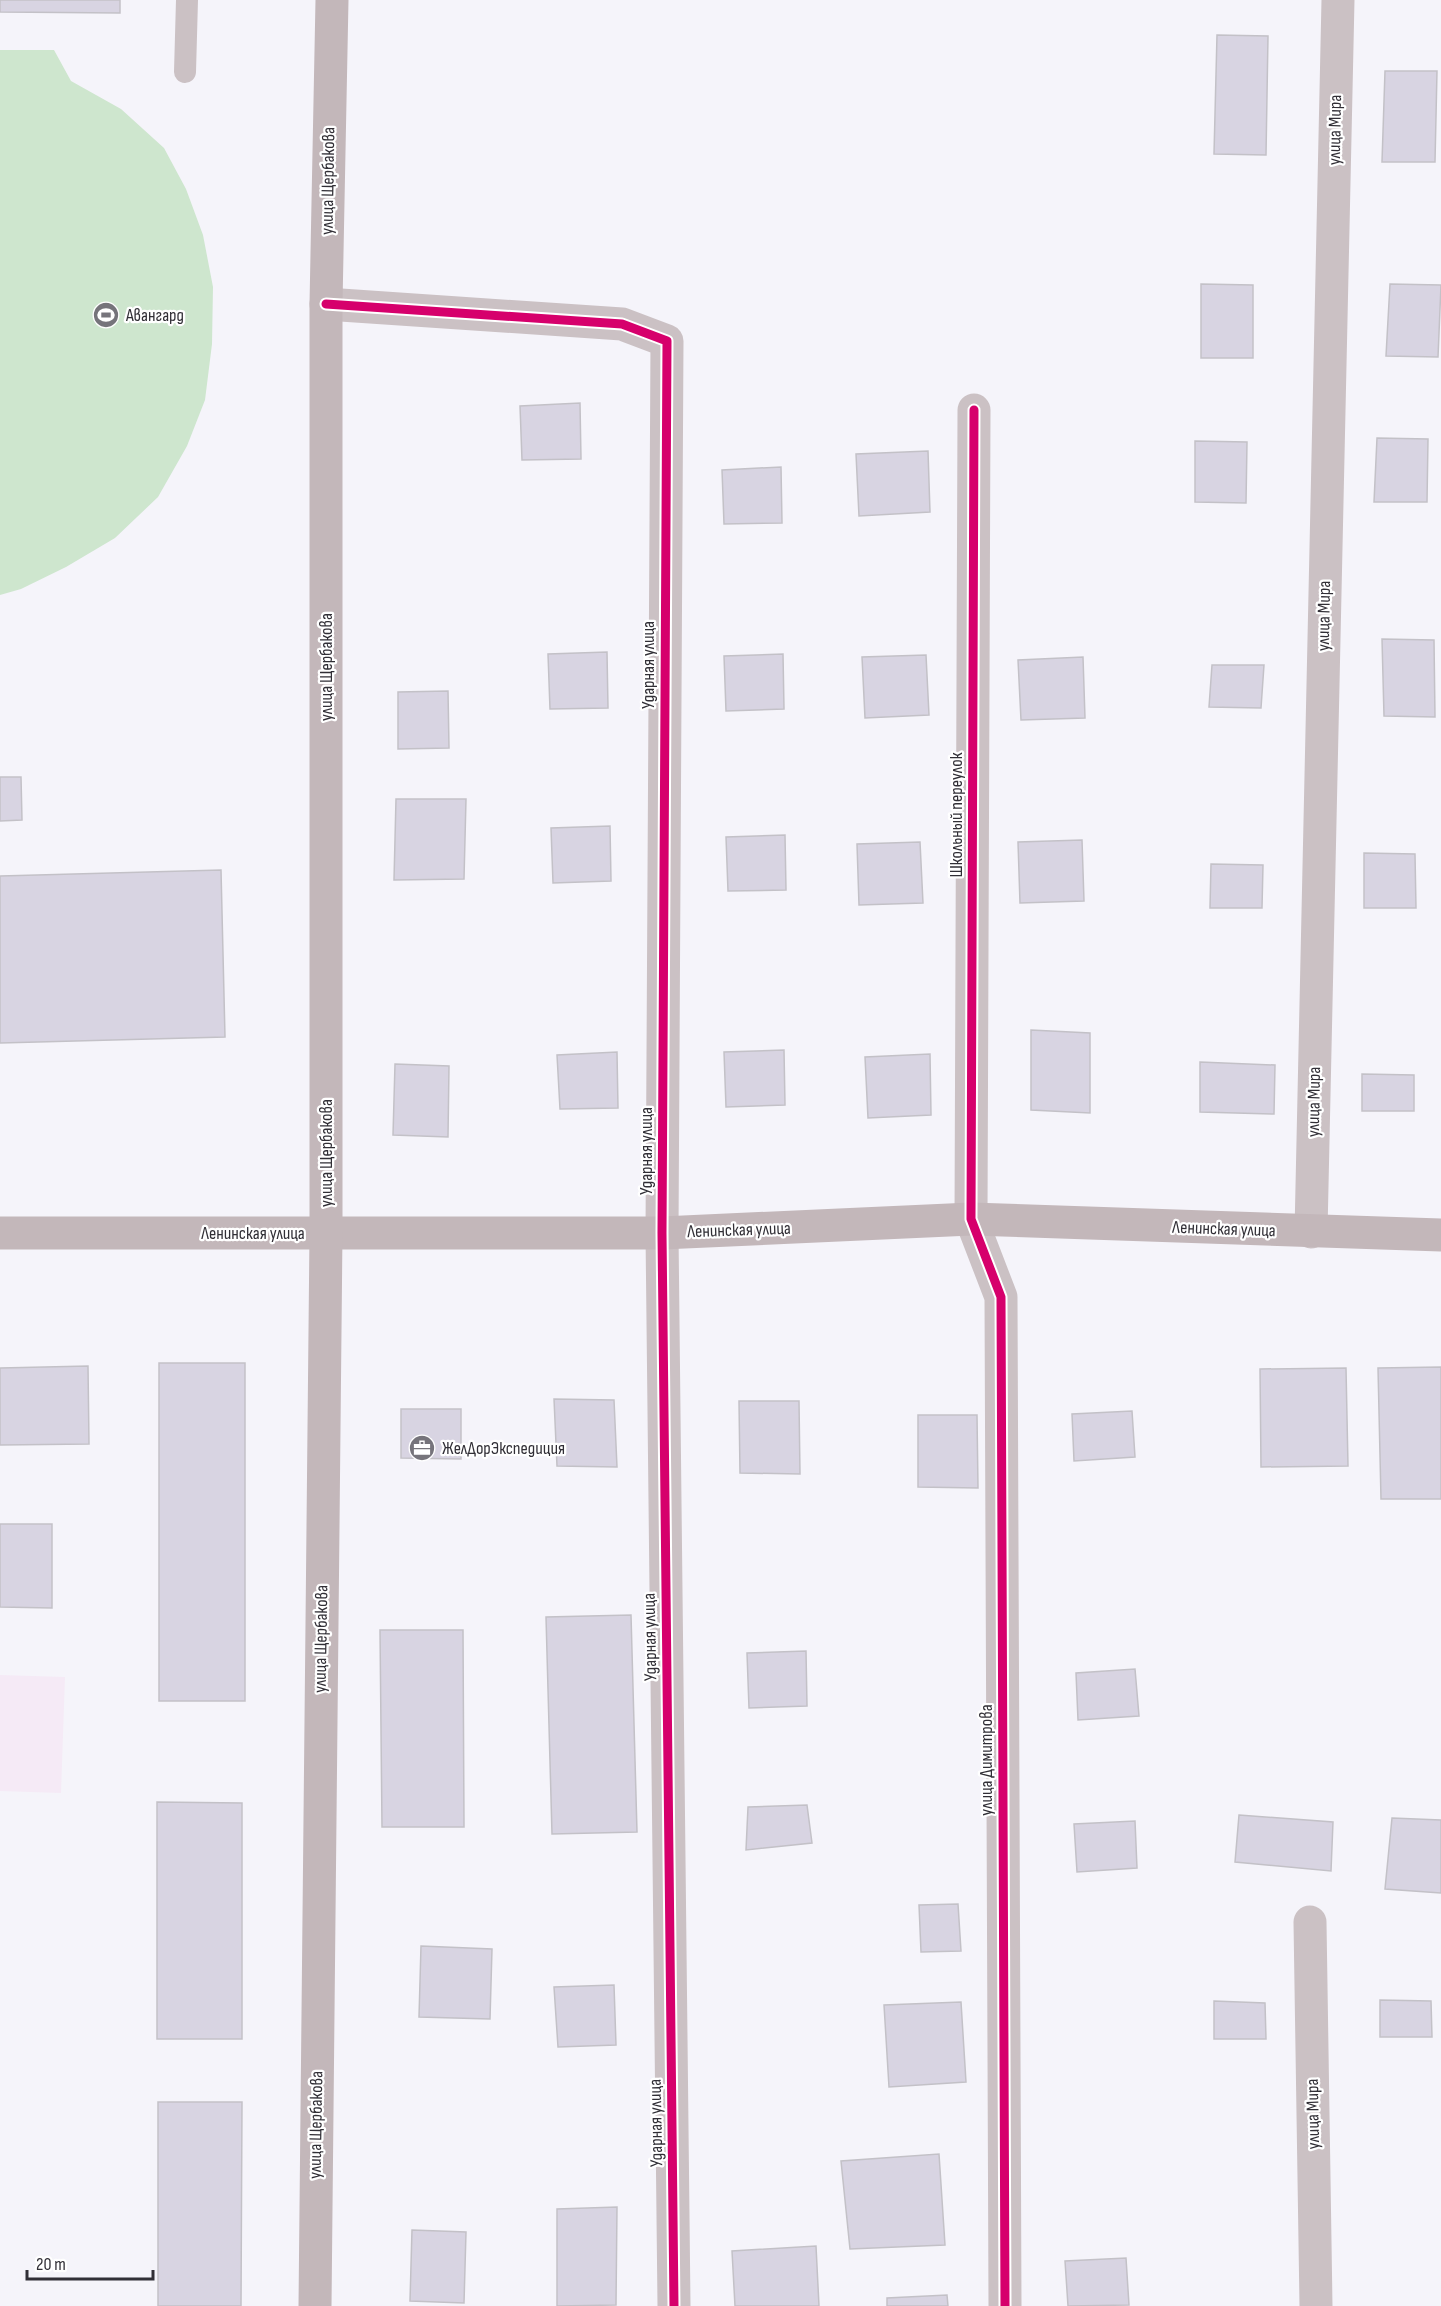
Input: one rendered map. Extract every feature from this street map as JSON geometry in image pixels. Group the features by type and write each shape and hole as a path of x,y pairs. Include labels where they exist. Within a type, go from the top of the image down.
{"main road":[{"name":"улица Щербакова","path":"315,2306 326,1233 326,304 332,0"},
{"name":"Ленинская улица","path":"0,1233 662,1233 971,1220 1441,1235"}],"street":[{"name":"улица Мира","path":"1311,1232 1338,0"},
{"name":"Ударная улица","path":"326,304 622,324 667,341 662,1233 674,2306"},
{"name":"Школьный переулок","path":"971,1220 974,410"},
{"name":"улица Димитрова","path":"971,1220 1000,1297 1005,2306"},
{"name":"улица Мира","path":"1310,1922 1316,2306"}],"lane":[{"path":"185,72 187,0"}],"shaded area":[{"path":"0,1675 65,1677 61,1793 0,1791"}],"green space":[{"name":"Авангард","path":"0,50 54,50 71,81 121,109 164,148 186,189 203,235 213,287 212,344 205,400 187,446 158,497 115,538 66,567 21,589 0,595"}],"building":[{"path":"0,0 120,0 120,13 0,12"},
{"path":"1217,35 1268,36 1266,155 1214,154"},
{"path":"1385,71 1437,71 1435,162 1382,162"},
{"path":"1201,284 1253,285 1253,358 1201,358"},
{"path":"1390,284 1441,285 1438,357 1386,356"},
{"path":"580,403 581,459 522,460 520,406"},
{"path":"1377,438 1428,439 1427,502 1374,502"},
{"path":"1195,441 1247,442 1246,503 1195,502"},
{"path":"928,451 930,512 859,516 856,454"},
{"path":"781,467 782,523 724,524 722,470"},
{"path":"1382,639 1434,640 1435,717 1384,716"},
{"path":"607,652 608,708 550,709 548,654"},
{"path":"783,654 784,709 726,711 724,656"},
{"path":"926,655 929,715 865,718 862,657"},
{"path":"1083,657 1085,718 1021,720 1018,660"},
{"path":"1212,665 1264,665 1261,708 1209,707"},
{"path":"448,691 449,748 398,749 398,692"},
{"path":"0,777 21,777 22,820 0,821"},
{"path":"396,799 466,799 464,879 394,880"},
{"path":"610,826 611,881 553,883 551,828"},
{"path":"785,835 786,890 728,891 726,837"},
{"path":"1082,840 1084,901 1020,903 1018,842"},
{"path":"920,842 923,903 859,905 857,844"},
{"path":"1364,853 1415,854 1416,908 1364,908"},
{"path":"1211,864 1263,865 1262,908 1210,908"},
{"path":"221,870 225,1037 0,1043 0,876"},
{"path":"1031,1030 1090,1033 1090,1113 1031,1110"},
{"path":"784,1050 785,1105 726,1107 724,1052"},
{"path":"617,1052 618,1108 560,1109 557,1055"},
{"path":"930,1054 931,1115 868,1118 865,1057"},
{"path":"1200,1062 1275,1065 1274,1114 1200,1112"},
{"path":"395,1064 449,1066 448,1137 393,1135"},
{"path":"1362,1074 1414,1075 1414,1111 1362,1111"},
{"path":"159,1363 245,1363 245,1701 159,1701"},
{"path":"88,1366 89,1444 0,1445 0,1368"},
{"path":"1441,1367 1441,1499 1381,1499 1378,1368"},
{"path":"1346,1368 1348,1466 1261,1467 1260,1369"},
{"path":"554,1399 614,1400 617,1467 557,1466"},
{"path":"739,1401 799,1401 800,1474 740,1473"},
{"path":"401,1409 461,1409 461,1459 401,1458"},
{"path":"1132,1411 1135,1457 1074,1461 1072,1414"},
{"path":"918,1415 977,1415 978,1488 918,1487"},
{"path":"0,1524 52,1524 52,1608 0,1607"},
{"path":"631,1615 637,1832 552,1834 546,1617"},
{"path":"380,1630 463,1630 464,1827 382,1827"},
{"path":"806,1651 807,1706 749,1708 747,1653"},
{"path":"1135,1669 1139,1716 1078,1720 1076,1673"},
{"path":"157,1802 242,1803 242,2039 157,2039"},
{"path":"807,1805 812,1843 746,1850 748,1807"},
{"path":"1239,1815 1333,1822 1331,1871 1235,1862"},
{"path":"1392,1818 1441,1820 1441,1893 1385,1889"},
{"path":"1135,1821 1137,1868 1077,1872 1074,1824"},
{"path":"958,1904 961,1951 921,1952 919,1905"},
{"path":"421,1946 492,1949 490,2019 419,2017"},
{"path":"614,1985 616,2045 558,2047 554,1987"},
{"path":"1380,2000 1431,2001 1432,2037 1380,2037"},
{"path":"1214,2001 1265,2003 1266,2039 1214,2039"},
{"path":"961,2002 966,2082 889,2087 884,2005"},
{"path":"158,2102 242,2102 241,2306 158,2306"},
{"path":"939,2154 945,2245 850,2249 841,2161"},
{"path":"617,2207 616,2305 557,2306 557,2209"},
{"path":"412,2230 466,2232 464,2303 410,2301"},
{"path":"816,2246 819,2306 735,2306 732,2251"},
{"path":"1126,2258 1129,2305 1068,2306 1065,2261"},
{"path":"947,2295 948,2306 887,2306 887,2298"}],"cycle path":[{"path":"326,304 622,324 667,341 662,1233 674,2306"},
{"path":"974,410 971,1219 1001,1297 1005,2306"}],"place":[{"name":"Авангард","path":"106,315"},
{"name":"ЖелДорЭкспедиция","path":"422,1448"}]}
